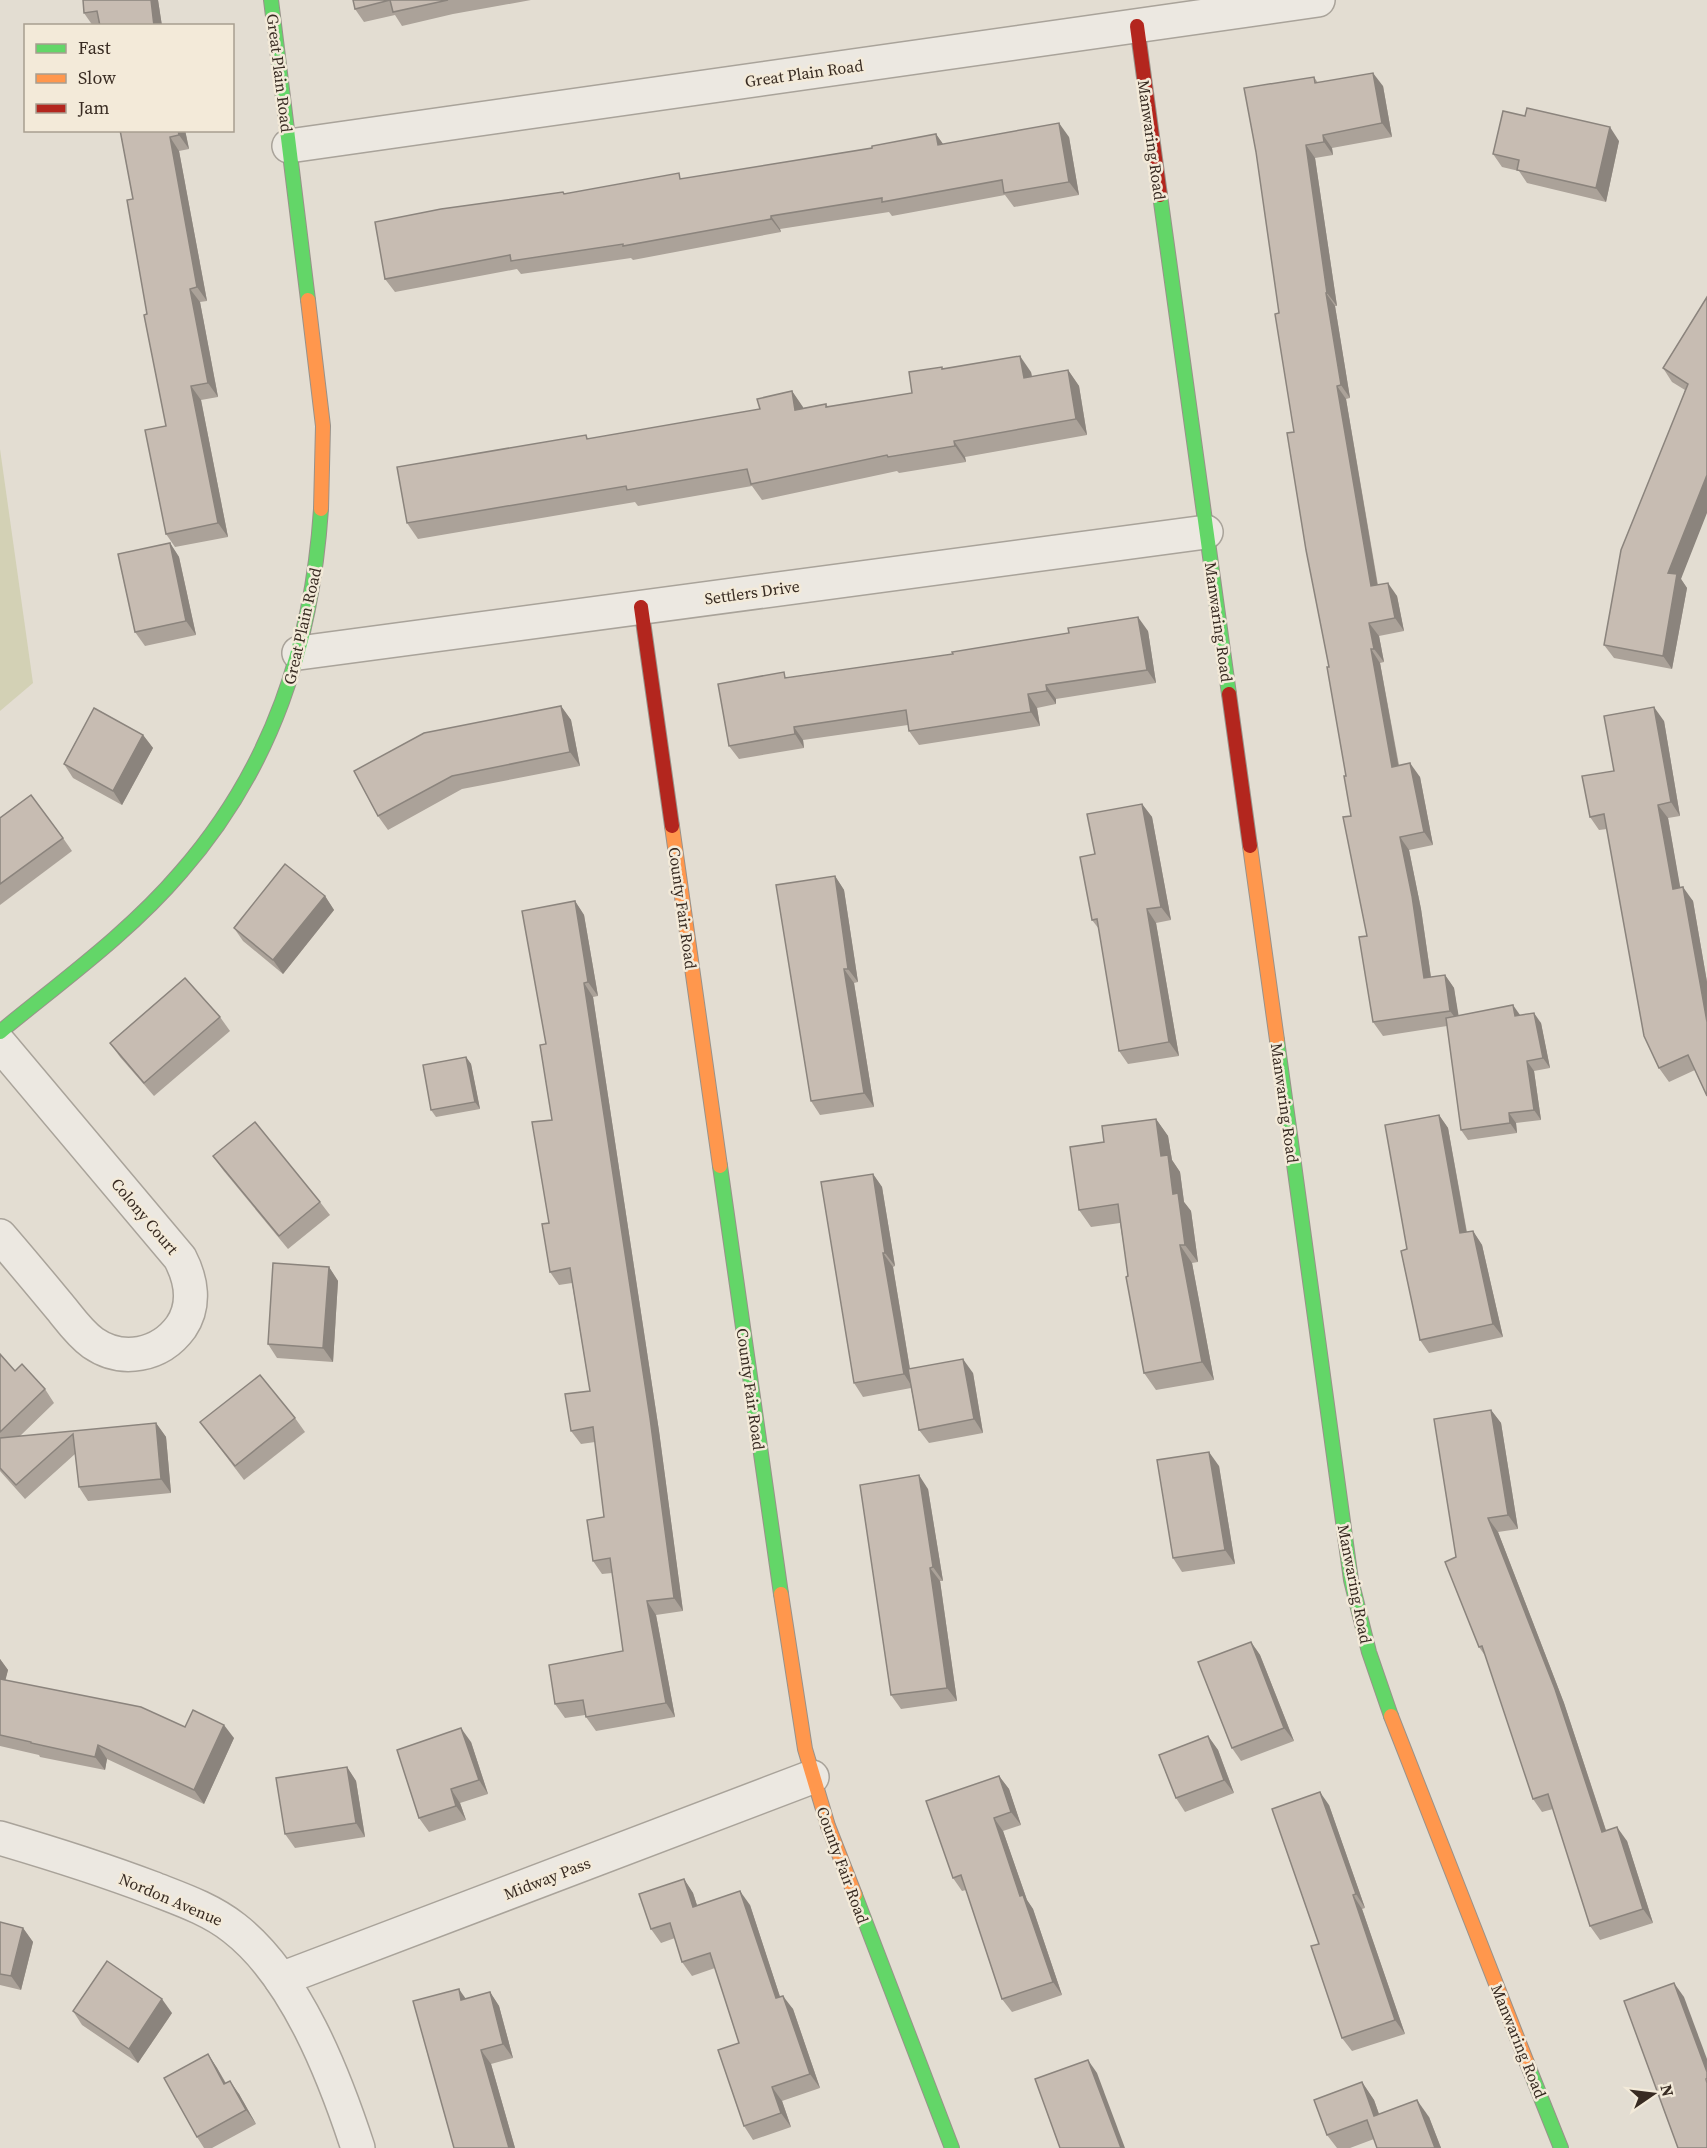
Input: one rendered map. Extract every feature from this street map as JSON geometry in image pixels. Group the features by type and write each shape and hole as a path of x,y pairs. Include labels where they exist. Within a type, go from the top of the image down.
{"street":[{"name":"Great Plain Road","path":"0,1032 151,903 206,843 240,791 269,736 299,653 313,588 321,530 324,440 272,0"},
{"name":"Great Plain Road","path":"289,146 1318,0"},
{"name":"Manwaring Road","path":"1137,26 1351,1580 1369,1652 1395,1727 1561,2148"},
{"name":"Settlers Drive","path":"299,653 1206,532"},
{"name":"County Fair Road","path":"641,607 788,1646 804,1739 812,1777 832,1838 952,2148"},
{"name":"Colony Court","path":"0,1044 180,1258 188,1274 191,1292 189,1310 173,1336 154,1350 130,1355 106,1351 86,1338 0,1236"},
{"name":"Midway Pass","path":"281,1979 812,1777"},
{"name":"Nordon Avenue","path":"0,1838 125,1878 209,1912 248,1939 281,1979 317,2044 358,2148"}],"shaded area":[{"path":"0,449 33,683 0,711"}],"building":[{"path":"83,0 151,0 154,24 100,24 97,11 84,13"},
{"path":"353,0 390,0 355,9"},
{"path":"390,0 448,0 393,12"},
{"path":"1373,73 1382,123 1323,135 1324,142 1306,145 1341,385 1337,386 1371,586 1388,583 1395,618 1369,623 1374,649 1371,649 1392,767 1410,763 1424,832 1400,837 1412,896 1424,978 1445,975 1450,1011 1373,1022 1359,937 1367,936 1343,817 1351,816 1344,776 1346,776 1287,433 1294,432 1275,314 1279,313 1256,152 1244,88 1314,77 1315,83"},
{"path":"1527,108 1610,127 1596,188 1517,170 1519,160 1493,154 1503,111 1525,116"},
{"path":"1059,123 1069,182 1004,193 1002,180 882,202 882,198 771,216 771,219 623,246 623,244 511,261 510,255 385,279 375,222 441,209 563,192 564,194 679,173 680,179 872,148 872,146 936,134 938,145"},
{"path":"120,132 178,132 179,135 170,137 197,287 190,289 208,383 191,386 218,523 166,534 145,430 166,426 144,315 147,314 127,200 133,199"},
{"path":"1707,297 1707,475 1668,573 1677,574 1663,656 1604,645 1621,550 1688,384 1663,368"},
{"path":"1020,356 1024,378 1068,370 1076,419 954,441 955,446 888,457 887,455 751,484 747,469 627,490 626,486 407,523 397,467 586,435 587,439 760,409 757,399 792,391 795,410 912,393 909,372"},
{"path":"170,543 186,621 135,632 118,554"},
{"path":"1138,617 1147,670 1046,685 1047,691 1028,694 1031,712 909,731 906,710 794,727 795,734 729,746 718,684 784,672 785,678 953,654 952,652 1069,633 1068,628"},
{"path":"561,706 570,752 452,776 378,816 354,771 424,733"},
{"path":"1654,707 1671,802 1658,805 1673,889 1683,887 1707,1022 1707,1096 1688,1055 1659,1068 1644,1036 1604,814 1590,817 1582,776 1614,771 1604,716"},
{"path":"94,708 143,735 113,791 64,764"},
{"path":"31,795 63,838 0,884 0,818"},
{"path":"1142,804 1161,907 1147,909 1169,1042 1119,1051 1097,919 1092,920 1080,857 1095,854 1087,814"},
{"path":"285,864 325,896 273,960 234,928"},
{"path":"835,876 848,969 844,969 864,1093 811,1101 776,885"},
{"path":"575,901 588,982 584,983 650,1418 674,1598 647,1601 666,1703 586,1717 583,1700 555,1704 549,1665 623,1651 610,1558 593,1561 587,1520 604,1517 593,1427 571,1431 565,1394 590,1391 570,1268 550,1272 542,1224 549,1223 532,1122 552,1120 540,1045 546,1044 522,911"},
{"path":"185,978 220,1017 144,1083 110,1043"},
{"path":"1513,1005 1515,1016 1534,1013 1543,1058 1527,1061 1534,1110 1509,1113 1510,1123 1461,1130 1446,1018"},
{"path":"466,1057 475,1102 431,1110 423,1065"},
{"path":"1439,1115 1460,1233 1473,1231 1493,1324 1420,1340 1401,1251 1407,1249 1385,1125"},
{"path":"1156,1119 1161,1156 1168,1155 1173,1194 1178,1193 1185,1245 1180,1245 1202,1362 1144,1373 1126,1277 1128,1276 1118,1204 1079,1210 1070,1147 1104,1142 1102,1126"},
{"path":"255,1122 320,1202 279,1236 213,1156"},
{"path":"873,1174 885,1253 883,1253 904,1374 854,1383 821,1182"},
{"path":"273,1263 329,1267 323,1348 268,1344"},
{"path":"0,1354 15,1371 22,1364 45,1389 0,1432"},
{"path":"963,1359 974,1419 919,1430 908,1369"},
{"path":"260,1375 295,1418 235,1466 200,1422"},
{"path":"1491,1410 1508,1515 1488,1518 1555,1689 1602,1832 1617,1827 1643,1909 1590,1926 1548,1794 1533,1799 1482,1646 1479,1647 1445,1562 1456,1557 1434,1419"},
{"path":"156,1423 161,1479 79,1487 73,1434 16,1485 0,1468 0,1438"},
{"path":"1209,1452 1225,1550 1173,1558 1157,1460"},
{"path":"919,1475 933,1567 930,1568 947,1688 891,1695 860,1485"},
{"path":"1251,1642 1284,1728 1232,1748 1198,1662"},
{"path":"0,1679 141,1707 185,1727 193,1710 224,1725 194,1790 98,1745 95,1757 0,1735"},
{"path":"461,1728 479,1780 451,1789 456,1806 419,1818 397,1750"},
{"path":"1208,1736 1224,1780 1176,1798 1159,1755"},
{"path":"347,1767 356,1823 285,1834 276,1778"},
{"path":"999,1776 1011,1812 994,1818 1020,1896 1023,1895 1053,1982 1002,1999 961,1875 953,1878 926,1801"},
{"path":"1320,1792 1356,1894 1353,1895 1395,2020 1342,2038 1311,1946 1319,1944 1272,1809"},
{"path":"684,1879 693,1907 740,1891 776,1998 783,1996 810,2074 772,2087 781,2113 744,2126 718,2050 739,2043 710,1953 682,1962 670,1923 651,1929 639,1894"},
{"path":"0,1922 23,1928 11,1976 0,1974"},
{"path":"107,1961 162,1999 129,2049 73,2011"},
{"path":"1674,1983 1707,2072 1707,2148 1678,2148 1624,2001"},
{"path":"459,1989 461,2000 490,1992 503,2044 481,2050 509,2148 454,2148 413,2001"},
{"path":"208,2054 224,2084 230,2081 246,2110 197,2137 164,2078"},
{"path":"1088,2060 1121,2148 1060,2148 1035,2079"},
{"path":"1362,2082 1374,2116 1417,2100 1435,2148 1377,2148 1367,2120 1327,2135 1314,2100"}],"traffic: fast":[{"path":"271,0 308,300"},
{"path":"1160,195 1229,694"},
{"path":"0,1032 140,916 181,872 213,832 240,791 263,747 282,702 297,656 308,608 321,509"},
{"path":"1277,1040 1351,1580 1369,1652 1391,1716"},
{"path":"720,1166 781,1594"},
{"path":"855,1895 952,2148"},
{"path":"1527,2063 1561,2148"}],"traffic: slow":[{"path":"308,300 323,426 321,509"},
{"path":"672,826 720,1166"},
{"path":"1250,846 1277,1040"},
{"path":"781,1594 805,1749 828,1826 855,1895"},
{"path":"1391,1716 1527,2063"}],"traffic: jam":[{"path":"1137,26 1160,195"},
{"path":"641,607 672,826"},
{"path":"1229,694 1250,846"}]}
